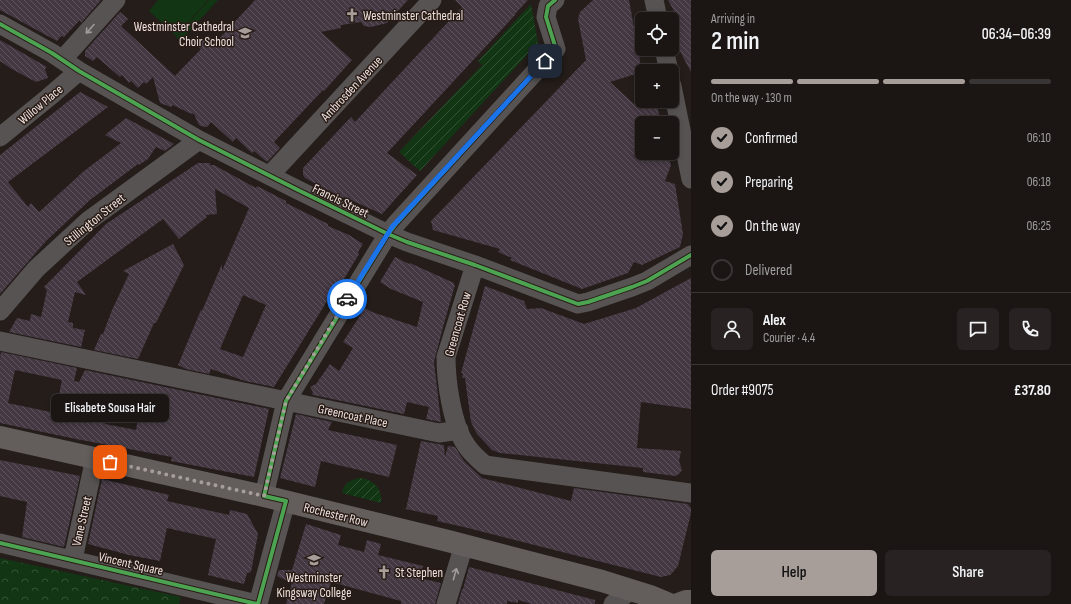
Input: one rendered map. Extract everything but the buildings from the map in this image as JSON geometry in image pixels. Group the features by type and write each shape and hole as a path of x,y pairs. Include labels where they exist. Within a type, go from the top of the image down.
{"main road":[{"name":"Rochester Row","path":"0,436 286,501 464,545 631,590 658,598 669,604"},
{"path":"678,604 686,600 691,601"}],"street":[{"path":"62,60 116,0"},
{"name":"Ambrosden Avenue","path":"270,176 432,0"},
{"path":"264,496 286,401 388,234 556,49 546,17 548,6 555,0"},
{"path":"654,0 657,12"},
{"name":"Francis Street","path":"0,24 199,140 388,234 578,304 588,302 647,281 691,255"},
{"name":"Willow Place","path":"0,137 79,71"},
{"path":"676,108 691,179"},
{"name":"Stillington Street","path":"0,311 36,269 88,221 199,140"},
{"name":"Greencoat Row","path":"459,430 453,412 446,368 446,357 475,265"},
{"name":"Greencoat Place","path":"0,341 439,433 459,430"},
{"path":"459,430 465,445 475,457 485,465 691,493"},
{"name":"Vane Street","path":"71,560 75,550 95,458"},
{"name":"Vincent Square","path":"0,543 257,604 286,501"},
{"path":"446,604 464,545"},
{"path":"613,604 631,590"}],"green space":[{"path":"158,0 208,0 176,36 149,11"},
{"path":"209,0 218,0 180,41 176,37"},
{"path":"531,4 538,43 420,171 399,152 482,65 478,61"},
{"path":"360,478 369,480 379,489 381,503 342,493 348,482"},
{"path":"0,558 181,597 179,604 0,604"}],"cycle path":[{"path":"258,604 286,501 264,496 286,401 388,234 556,49 546,17 548,6 555,0"},
{"path":"0,24 199,140 388,234 578,304 588,302 647,281 691,255"},
{"path":"0,543 257,604"}],"way so far":[{"path":"110,462 264,496 286,401 347,299"}],"place":[{"name":"Westminster Cathedral","path":"352,15"},
{"name":"Westminster Cathedral Choir School","path":"245,33"},
{"name":"Elisabete Sousa Hair","path":"110,462"},
{"name":"Westminster Kingsway College","path":"314,560"},
{"name":"St Stephen","path":"384,572"}],"route":[{"path":"347,299 392,227 545,61"}]}
